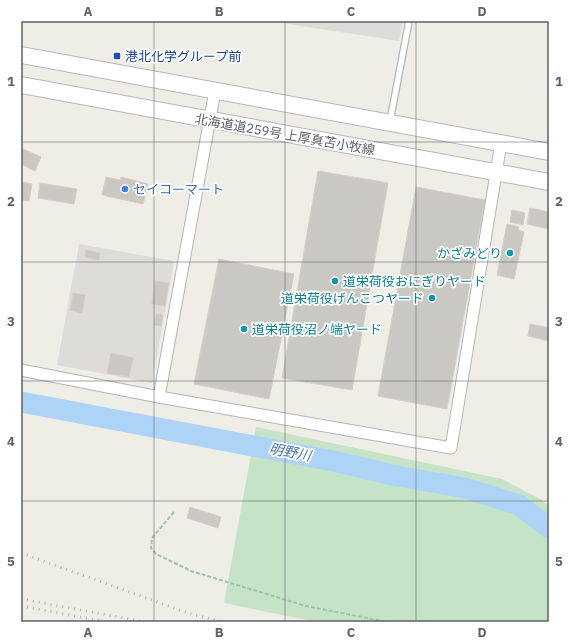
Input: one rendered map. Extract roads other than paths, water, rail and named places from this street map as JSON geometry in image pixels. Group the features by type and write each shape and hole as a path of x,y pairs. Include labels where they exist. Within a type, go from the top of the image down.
{"main road":[{"path":"21,55 549,152"},
{"name":"北海道道259号 上厚真苫小牧線","path":"21,85 210,121 549,182"}],"street":[{"path":"159,397 215,91"},
{"path":"21,370 159,397 451,448 501,144"}],"lane":[{"path":"389,123 409,21"}],"waterway":[{"name":"明野川","path":"21,402 333,461 397,476 465,488 519,505 549,528"}],"railway":[{"path":"21,553 188,613 222,622"},
{"path":"21,599 146,622"},
{"path":"21,606 107,622"}],"place":[{"name":"港北化学グループ前","path":"117,56"},
{"name":"セイコーマート","path":"125,189"},
{"name":"かざみどり","path":"510,253"},
{"name":"道栄荷役おにぎりヤード","path":"335,281"},
{"name":"道栄荷役げんこつヤード","path":"432,298"},
{"name":"道栄荷役沼ノ端ヤード","path":"244,329"}]}
